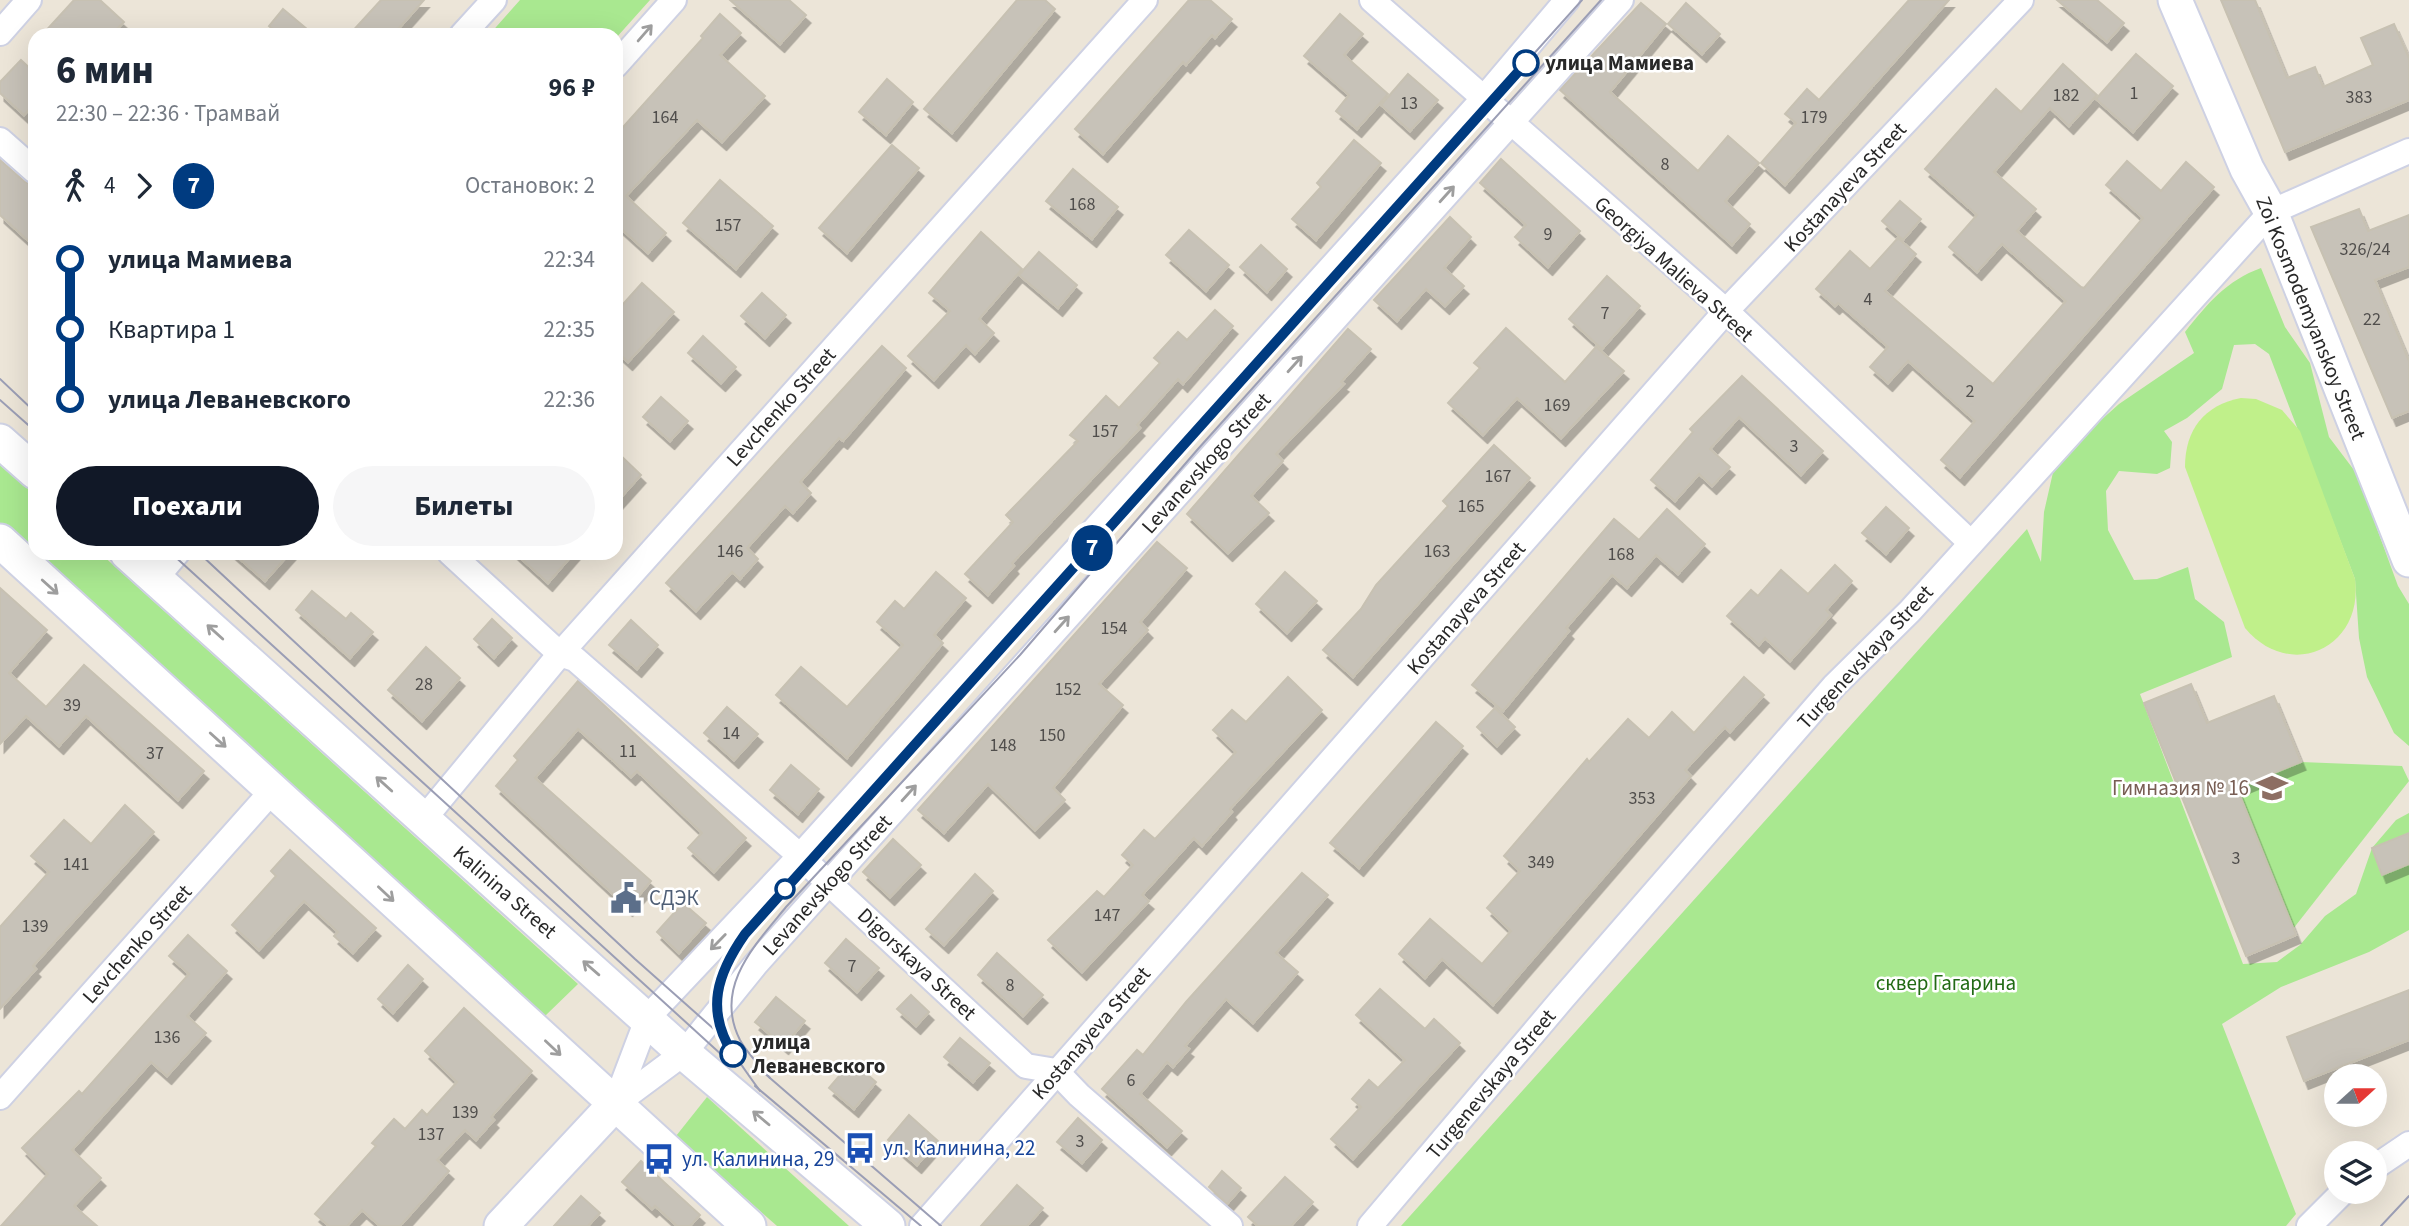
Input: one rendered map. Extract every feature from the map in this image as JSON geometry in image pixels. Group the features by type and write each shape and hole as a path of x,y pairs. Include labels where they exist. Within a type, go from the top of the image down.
{"main road":[{"name":"Zoi Kosmodemyanskoy Street","path":"2175,0 2247,169 2271,212 2405,538"},
{"path":"0,441 28,466"},
{"path":"1,543 749,1226"},
{"name":"Kalinina Street","path":"135,560 423,820 648,1017 684,1053 888,1226"},
{"name":"Levanevskogo Street","path":"501,1226 614,1105"}],"street":[{"path":"0,33 29,0"},
{"path":"468,28 494,0"},
{"path":"623,57 674,0"},
{"name":"Levchenko Street","path":"423,820 560,654 1145,0"},
{"name":"Georgiya Malieva Street","path":"1372,0 1726,311 1971,543"},
{"name":"Levanevskogo Street","path":"614,1105 648,1017 800,856 1484,98 1567,0"},
{"name":"Levanevskogo Street","path":"614,1105 684,1053 756,964 828,883 1621,0"},
{"name":"Kostanayeva Street","path":"922,1226 1726,311 2021,0"},
{"path":"0,140 28,165"},
{"name":"Turgenevskaya Street","path":"1370,1226 1825,697 1910,611 2271,212 2409,151"},
{"path":"156,578 171,560"},
{"name":"Digorskaya Street","path":"458,560 560,654 575,659 800,856 1026,1066 1056,1071"},
{"name":"Levchenko Street","path":"0,1097 273,790"},
{"path":"1056,1071 1079,1095 1230,1226"},
{"path":"2387,1159 2409,1144"},
{"path":"2309,1226 2331,1204"}],"green space":[{"path":"520,0 650,0 623,30 623,28 495,28"},
{"name":"сквер Гагарина","path":"2261,268 2285,327 2310,363 2329,437 2357,474 2398,586 2409,604 2409,746 2394,733 2367,677 2359,638 2355,579 2269,354 2255,344 2234,345 2222,389 2187,418 2164,431 2172,442 2170,468 2157,474 2119,471 2106,491 2108,530 2134,580 2157,579 2188,567 2195,599 2224,622 2232,657 2140,694 2243,964 2277,962 2300,945 2325,916 2356,894 2372,848 2396,820 2409,813 2409,930 2369,952 2281,987 2222,1024 2296,1214 2286,1226 1401,1226 2027,529 2041,562 2044,512 2054,468 2081,438 2119,404 2194,353 2185,332 2228,286"},
{"path":"2241,398 2256,399 2282,410 2300,431 2355,579 2355,603 2348,623 2336,639 2320,650 2302,654 2282,653 2263,644 2245,628 2185,467 2189,442 2199,421 2217,407"},
{"path":"0,463 28,488 28,550 0,525"},
{"path":"39,560 108,560 578,984 544,1017"},
{"path":"2301,762 2402,766 2409,781 2293,929 2237,788"},
{"path":"707,1097 849,1226 777,1226 676,1136"}],"building":[{"path":"74,0 100,0 124,22 118,28 48,28"},
{"path":"381,0 424,0 399,28 355,28"},
{"path":"730,0 789,0 806,15 780,44"},
{"path":"1017,0 1045,0 1055,9 952,133 924,109"},
{"path":"1189,0 1210,0 1232,19 1215,38 1212,35 1186,65 1183,62 1103,154 1075,129"},
{"path":"1909,0 1949,0 1785,185 1761,163 1796,123 1785,114 1807,89 1819,100"},
{"path":"2057,0 2097,0 2124,23 2107,42"},
{"path":"2221,0 2255,0 2287,78 2315,67 2323,87 2373,65 2361,38 2394,24 2409,58 2409,100 2285,152"},
{"path":"1641,3 1666,24 1610,92 1698,171 1728,136 1759,163 1725,201 1750,224 1732,245 1560,90"},
{"path":"1686,3 1720,34 1702,54 1668,24"},
{"path":"283,9 306,28 271,28 269,26"},
{"path":"720,14 741,33 720,55 765,96 722,142 697,120 626,196 666,233 648,253 623,230 623,127 703,38 701,36"},
{"path":"1340,14 1363,34 1344,55 1388,94 1357,129 1336,111 1349,95 1304,56"},
{"path":"2136,54 2173,86 2133,132 2096,99"},
{"path":"21,60 28,66 28,111 24,115 0,93 0,82"},
{"path":"2063,64 2097,95 2069,126 2050,108 1994,172 2036,209 2017,231 2081,287 2084,288 2143,218 2106,185 2127,161 2161,191 2186,162 2214,187 1960,477 1941,460 1975,421 1908,361 1888,383 1870,367 1888,347 1838,303 1835,306 1816,289 1850,251 1870,269 1898,238 1916,254 1885,291 1993,384 2066,301 2002,244 1977,272 1949,247 1977,215 1925,169 1996,89 2021,112"},
{"path":"1408,74 1438,100 1410,131 1381,105"},
{"path":"887,79 913,102 886,135 859,112"},
{"path":"1354,140 1381,163 1316,240 1292,219 1321,187 1317,183"},
{"path":"892,145 919,168 847,253 819,228"},
{"path":"1501,159 1580,231 1548,267 1515,237 1526,225 1480,183"},
{"path":"0,160 28,183 28,241 0,215"},
{"path":"1073,169 1118,207 1092,239 1046,201"},
{"path":"720,180 773,226 736,269 683,223"},
{"path":"1900,201 1921,219 1903,240 1882,221"},
{"path":"2359,209 2368,231 2409,215 2409,267 2375,280 2409,361 2409,411 2392,418 2311,227"},
{"path":"1450,217 1471,237 1444,268 1464,286 1445,306 1426,289 1397,321 1374,300"},
{"path":"1189,230 1229,265 1206,291 1166,255"},
{"path":"981,232 1022,269 979,319 994,333 975,354 966,345 934,380 908,356 950,311 929,293"},
{"path":"1261,245 1287,269 1267,292 1240,267"},
{"path":"1039,252 1077,285 1058,308 1019,275"},
{"path":"1607,276 1640,306 1602,349 1569,319"},
{"path":"642,283 674,312 628,362 623,357 623,304"},
{"path":"762,293 786,315 765,338 741,316"},
{"path":"1215,310 1233,326 1183,384 1178,379 1137,425 1140,428 1012,563 1014,566 988,595 965,574 1013,522 1006,515 1078,441 1070,435 1106,396 1119,408 1160,363 1154,358 1178,332 1187,340"},
{"path":"1506,328 1565,382 1596,347 1624,371 1561,438 1517,398 1483,435 1448,403 1480,368 1474,363"},
{"path":"1348,329 1371,349 1341,382 1344,384 1276,454 1283,461 1251,496 1269,513 1228,553 1187,514"},
{"path":"703,336 736,367 721,383 688,353"},
{"path":"882,346 906,368 843,441 839,438 800,482 811,493 793,513 785,506 747,548 758,559 740,579 732,572 696,611 666,583"},
{"path":"1742,376 1823,451 1801,475 1739,417 1710,449 1730,467 1712,486 1699,474 1675,501 1651,480 1693,432 1690,429"},
{"path":"661,397 688,421 670,441 643,417"},
{"path":"1494,445 1530,478 1353,677 1323,650 1361,609 1376,585 1448,506 1443,501"},
{"path":"623,458 641,475 623,495"},
{"path":"1886,507 1909,528 1886,554 1862,533"},
{"path":"1667,509 1705,544 1678,574 1656,555 1627,588 1612,575 1566,628 1569,631 1503,711 1472,685 1614,519 1639,540"},
{"path":"1157,542 1187,568 1140,622 1148,630 1099,684 1123,705 1053,788 1065,800 1035,830 988,784 944,833 918,810"},
{"path":"241,560 284,560 265,581"},
{"path":"523,560 568,560 548,583"},
{"path":"1835,565 1852,581 1826,610 1831,615 1790,661 1765,638 1759,645 1727,616 1751,590 1758,596 1781,570 1808,594"},
{"path":"936,572 966,598 934,635 943,643 847,758 776,695 801,667 847,707 903,645 877,622 895,601 904,609"},
{"path":"1285,572 1317,601 1287,633 1256,604"},
{"path":"0,588 47,630 9,673 46,707 84,665 204,771 178,800 86,716 59,746 26,716 0,744"},
{"path":"312,591 346,619 351,613 373,632 350,658 296,610"},
{"path":"492,619 512,638 494,658 474,639"},
{"path":"631,620 658,645 637,669 609,645"},
{"path":"426,647 460,678 422,721 388,690"},
{"path":"1288,677 1322,710 1230,809 1232,812 1202,846 1194,838 1142,895 1149,901 1082,972 1048,940 1097,891 1104,897 1133,865 1122,855 1144,830 1155,839 1236,752 1213,730 1232,710 1246,722"},
{"path":"1744,677 1764,695 1730,732 1725,727 1685,770 1691,776 1493,1005 1442,959 1425,978 1399,954 1430,919 1482,964 1511,931 1487,908 1520,871 1504,856 1587,759 1589,762 1628,719 1649,738 1672,712 1694,733"},
{"path":"578,681 746,838 714,872 688,848 702,833 637,771 631,777 578,729 535,778 651,881 628,908 496,786 518,760 514,756"},
{"path":"2191,684 2207,723 2274,696 2301,762 2237,788 2296,935 2246,956 2144,703"},
{"path":"727,707 758,734 734,760 704,733"},
{"path":"1495,708 1515,727 1497,746 1477,727"},
{"path":"1436,722 1463,746 1359,868 1330,843"},
{"path":"791,765 819,789 798,814 770,790"},
{"path":"125,805 154,832 33,966 36,969 0,1009 0,927 49,872 31,856 64,820 91,844"},
{"path":"2409,833 2409,864 2382,875 2372,848"},
{"path":"893,839 921,865 890,897 863,872"},
{"path":"290,850 376,928 353,953 334,936 338,932 304,901 259,950 232,925 276,876 271,871"},
{"path":"1302,873 1328,895 1276,953 1298,972 1253,1023 1226,999 1185,1046 1189,1049 1173,1067 1167,1062 1140,1094 1182,1131 1167,1147 1102,1089 1137,1050 1143,1055 1186,1002"},
{"path":"975,874 993,891 944,945 926,929"},
{"path":"683,903 706,923 679,953 657,932"},
{"path":"188,935 227,971 187,1016 206,1033 167,1076 151,1062 72,1150 101,1178 74,1206 97,1226 1,1226 48,1174 22,1148 79,1091 82,1094 189,974 169,956"},
{"path":"846,939 879,968 857,992 825,963"},
{"path":"997,953 1043,995 1023,1016 978,975"},
{"path":"408,965 423,979 393,1013 378,999"},
{"path":"1380,989 1425,1029 1434,1019 1460,1043 1353,1159 1331,1139 1361,1107 1352,1099 1369,1080 1378,1088 1405,1060 1356,1015"},
{"path":"2409,990 2409,1040 2348,1064 2324,1064 2324,1073 2304,1081 2287,1037"},
{"path":"911,995 929,1012 916,1026 897,1009"},
{"path":"776,997 805,1021 784,1046 755,1022"},
{"path":"464,1008 532,1071 491,1117 494,1120 476,1140 465,1130 437,1160 449,1171 400,1226 380,1226 362,1210 347,1226 329,1226 315,1214 376,1146 372,1143 394,1119 405,1129 422,1110 427,1115 457,1082 425,1051"},
{"path":"960,1038 990,1063 973,1082 944,1057"},
{"path":"852,1061 876,1082 854,1109 829,1088"},
{"path":"909,1115 938,1141 917,1165 888,1140"},
{"path":"1078,1118 1102,1140 1082,1163 1057,1142"},
{"path":"641,1161 700,1215 690,1226 677,1226 655,1206 652,1209 622,1182"},
{"path":"1222,1171 1241,1188 1227,1204 1209,1187"},
{"path":"1285,1177 1313,1202 1291,1226 1258,1226 1248,1217"},
{"path":"1017,1185 1043,1208 1027,1226 981,1226"},
{"path":"581,1196 600,1213 588,1226 554,1226"}],"tram line":[{"path":"760,1091 732,1050 717,1015 716,998 720,979 745,934 1582,0"},
{"path":"770,1078 740,1040 733,1021 731,1002 741,968 762,936 1020,655 1198,449 1601,0"},
{"name":"7","path":"733,1054 721,1036 716,1016 717,1001 720,979 728,958 745,934 1526,63"},
{"path":"0,379 28,405"},
{"path":"0,400 28,425"},
{"path":"179,560 735,1067"},
{"path":"207,560 635,959 724,1038"},
{"path":"763,1072 941,1226"},
{"path":"755,1086 921,1226"},
{"path":"2381,1226 2409,1196"}],"place":[{"name":"улица Мамиева","path":"1526,63"},
{"name":"Гимназия № 16","path":"2272,788"},
{"name":"СДЭК","path":"626,898"},
{"name":"улица Леваневского","path":"733,1054"},
{"name":"ул. Калинина, 22","path":"860,1148"},
{"name":"ул. Калинина, 29","path":"659,1159"}]}
